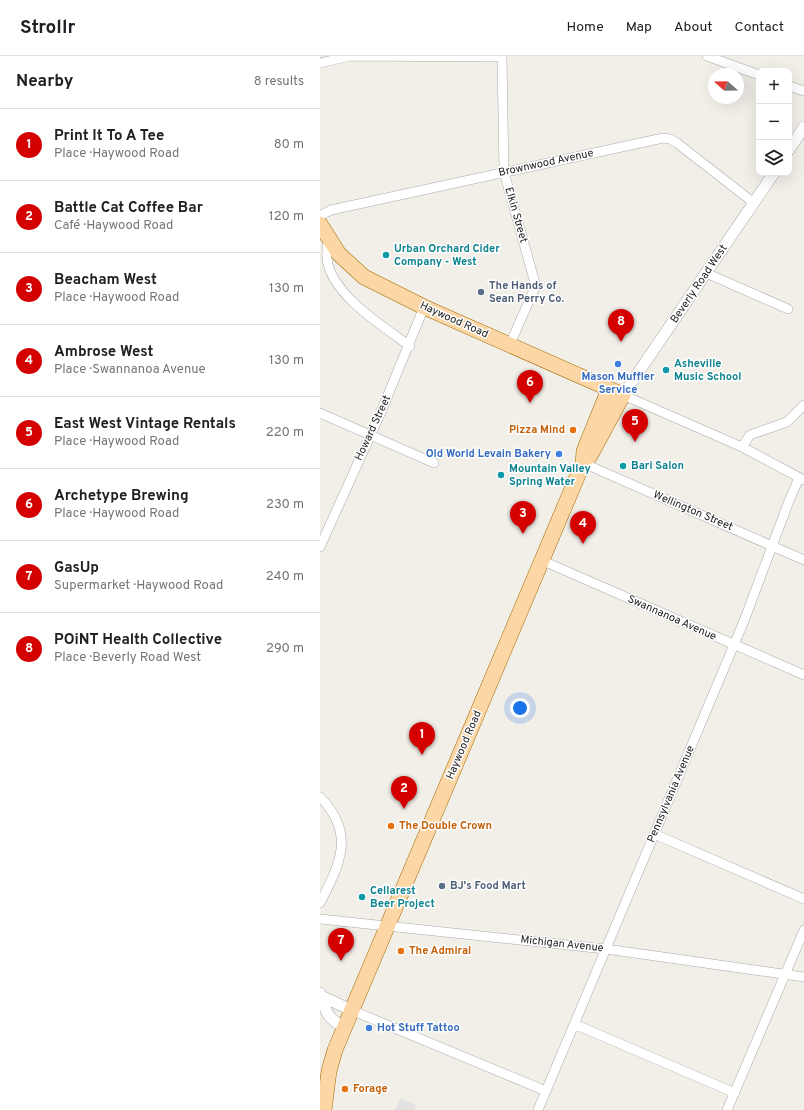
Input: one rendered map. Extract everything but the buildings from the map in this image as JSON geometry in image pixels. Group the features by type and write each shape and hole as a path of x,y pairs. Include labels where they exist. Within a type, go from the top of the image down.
{"main road":[{"name":"Haywood Road","path":"320,224 328,240 339,254 364,277 424,307 624,395 592,454 583,463"},
{"name":"Haywood Road","path":"324,1110 325,1071 388,926 583,463 584,452 609,389"}],"street":[{"path":"320,63 350,56 502,56"},
{"name":"Elkin Street","path":"502,56 504,172 535,283 533,292 510,344"},
{"path":"707,56 756,74"},
{"path":"792,87 804,91"},
{"path":"792,145 804,127"},
{"name":"Brownwood Avenue","path":"320,216 331,210 663,138 670,139 677,143 754,203"},
{"name":"Beverly Road West","path":"624,395 772,176"},
{"path":"328,240 327,259 331,272 343,290 371,317 410,346"},
{"path":"706,273 788,309"},
{"name":"Howard Street","path":"320,547 410,346 424,307"},
{"path":"624,395 742,447 802,479"},
{"path":"742,447 750,435 787,422 804,405"},
{"path":"320,413 434,463"},
{"name":"Wellington Street","path":"583,463 804,560"},
{"name":"Pennsylvania Avenue","path":"538,1110 734,644 773,546 789,500 802,479"},
{"name":"Swannanoa Avenue","path":"541,560 804,675"},
{"path":"320,797 330,806 338,820 342,834 341,858 335,875 320,904"},
{"path":"654,834 804,899"},
{"name":"Michigan Avenue","path":"320,919 606,949 804,977"},
{"path":"728,1110 804,930"},
{"path":"320,994 351,1010 546,1091"},
{"path":"320,994 328,1016 332,1021 344,1027"},
{"path":"574,1024 735,1092"}],"shaded area":[{"path":"401,1098 416,1105 414,1110 395,1110"}],"place":[{"name":"Urban Orchard Cider Company - West","path":"386,255"},
{"name":"The Hands of Sean Perry Co.","path":"481,292"},
{"name":"POiNT Health Collective","path":"621,342"},
{"name":"Mason Muffler Service","path":"618,364"},
{"name":"Asheville Music School","path":"666,370"},
{"name":"Archetype Brewing","path":"530,403"},
{"name":"Pizza Mind","path":"573,430"},
{"name":"East West Vintage Rentals","path":"635,442"},
{"name":"Old World Levain Bakery","path":"559,454"},
{"name":"Bari Salon","path":"623,466"},
{"name":"Mountain Valley Spring Water","path":"501,475"},
{"name":"Beacham West","path":"523,534"},
{"name":"Ambrose West","path":"583,544"},
{"name":"Print It To A Tee","path":"422,755"},
{"name":"Battle Cat Coffee Bar","path":"404,809"},
{"name":"The Double Crown","path":"391,826"},
{"name":"BJ's Food Mart","path":"442,886"},
{"name":"Cellarest Beer Project","path":"362,897"},
{"name":"The Admiral","path":"401,951"},
{"name":"GasUp","path":"341,961"},
{"name":"Hot Stuff Tattoo","path":"369,1028"},
{"name":"Forage","path":"345,1089"}]}
